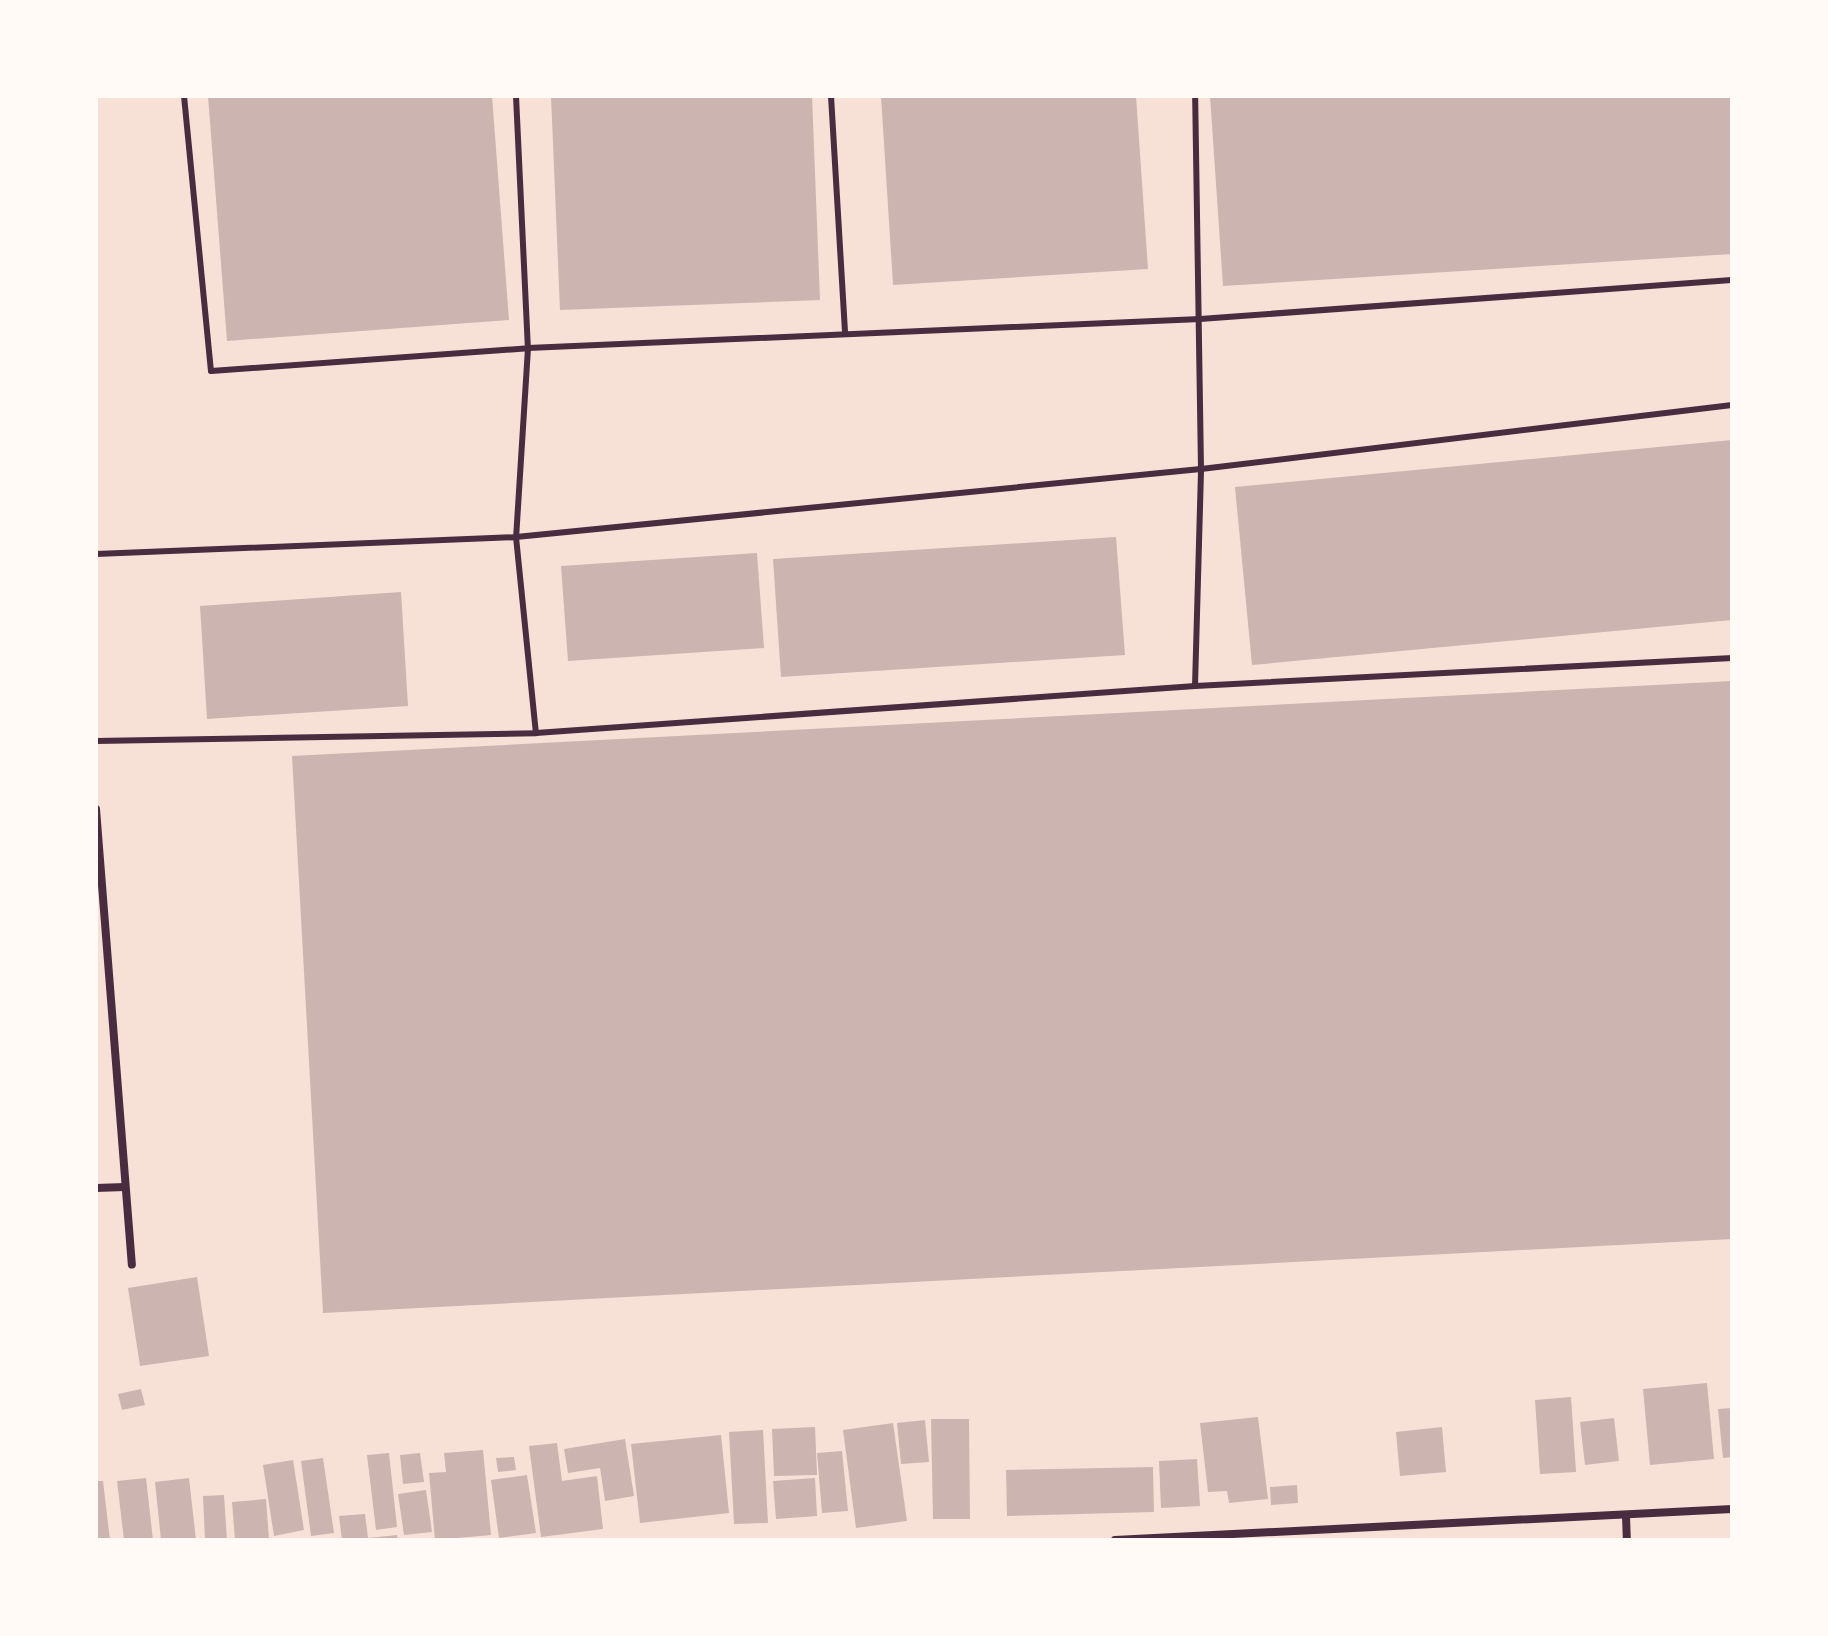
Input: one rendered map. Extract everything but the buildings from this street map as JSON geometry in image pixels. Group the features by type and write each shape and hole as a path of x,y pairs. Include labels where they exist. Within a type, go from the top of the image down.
{"street":[{"path":"96,809 101,969 132,1265"},
{"path":"96,1188 125,1187"},
{"path":"1115,1540 1732,1509"},
{"path":"1626,1516 1627,1540"}],"lane":[{"path":"184,96 211,371 528,348 1200,319 1732,280"},
{"path":"516,96 528,348 516,537 536,733"},
{"path":"831,96 845,334"},
{"path":"1195,96 1201,469 1195,686"},
{"path":"96,554 516,537 1201,469 1732,405"},
{"path":"96,741 536,733 1195,686 1732,658"}]}
